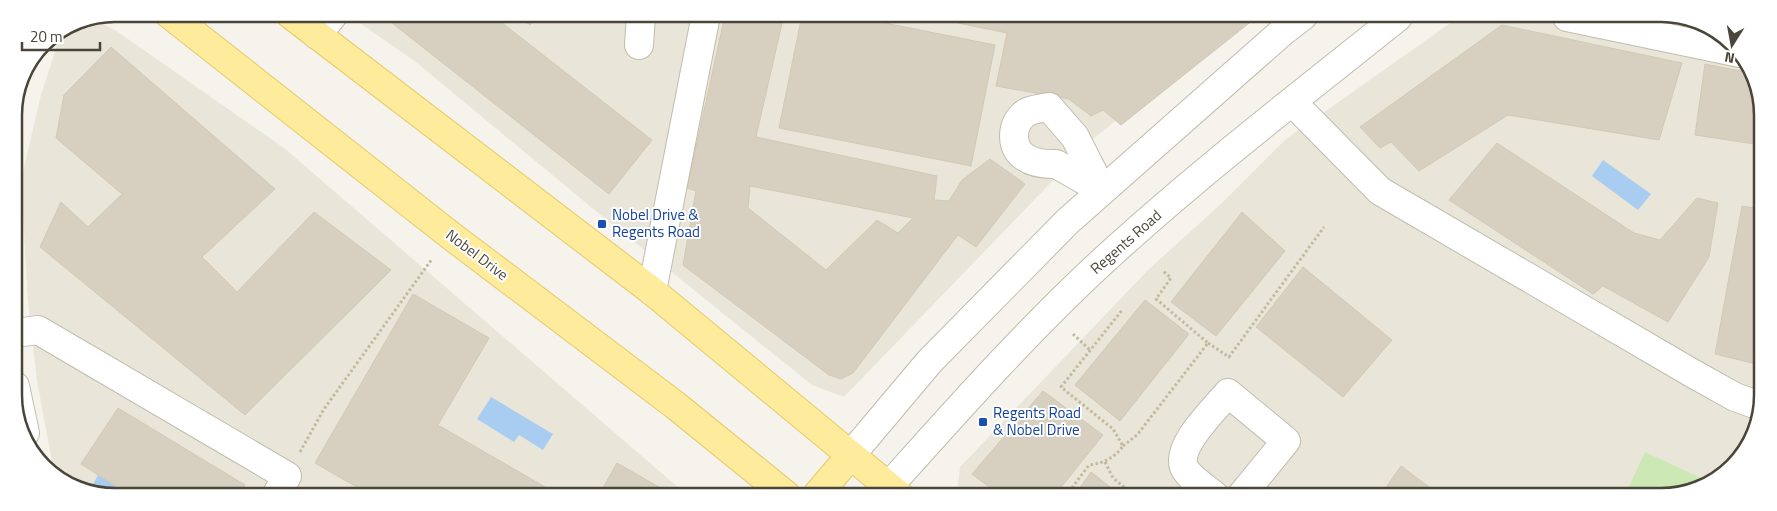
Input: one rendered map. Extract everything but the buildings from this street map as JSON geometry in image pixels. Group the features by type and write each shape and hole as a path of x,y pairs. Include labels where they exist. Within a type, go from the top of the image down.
{"main road":[{"name":"Nobel Drive","path":"179,22 450,235 676,405 777,488"},
{"path":"325,24 652,291 850,456 884,488"},
{"path":"823,488 850,456"}],"street":[{"path":"639,45 641,22"},
{"path":"652,291 705,22"},
{"path":"850,456 930,361 1068,221 1295,22"},
{"name":"Regents Road","path":"893,488 987,375 1104,260 1391,22"},
{"path":"1591,22 1726,49"},
{"path":"1292,102 1380,191 1701,378 1735,397 1754,404"},
{"path":"22,332 38,330 282,485"},
{"path":"1206,488 1187,472 1182,458 1188,442 1228,393 1286,441 1247,488"}],"path":[{"path":"1163,271 1171,278 1156,299 1208,343 1229,357 1324,227"},
{"path":"282,485 324,409 432,259"},
{"path":"1123,308 1061,387 1113,429 1123,446"},
{"path":"1073,334 1090,350"},
{"path":"1072,488 1090,465 1105,462 1117,454 1123,446 1137,435 1208,343"},
{"path":"1105,462 1113,478 1125,488"}],"shaded area":[{"path":"358,22 1239,22 1093,139 844,397 812,385 597,212 417,63"},
{"path":"1452,22 1661,22 1691,27 1713,38 1731,54 1745,74 1753,98 1754,110 1754,407 1750,425 1739,447 1713,473 1697,481 1673,488 959,488 960,467 1148,270 1223,202 1286,139"},
{"path":"102,23 118,32 284,148 679,488 104,488 69,476 52,463 37,381 28,303 23,209 23,172 41,95 58,43 69,35 98,24"}],"green space":[{"path":"1645,452 1703,478 1673,488 1628,488"}],"water":[{"path":"1603,160 1651,194 1638,210 1592,176"},
{"path":"491,397 553,434 543,450 519,435 514,442 477,419"},
{"path":"103,466 130,488 104,488 93,485"}],"place":[{"name":"Nobel Drive & Regents Road","path":"602,224"},
{"name":"Regents Road & Nobel Drive","path":"983,422"}]}
